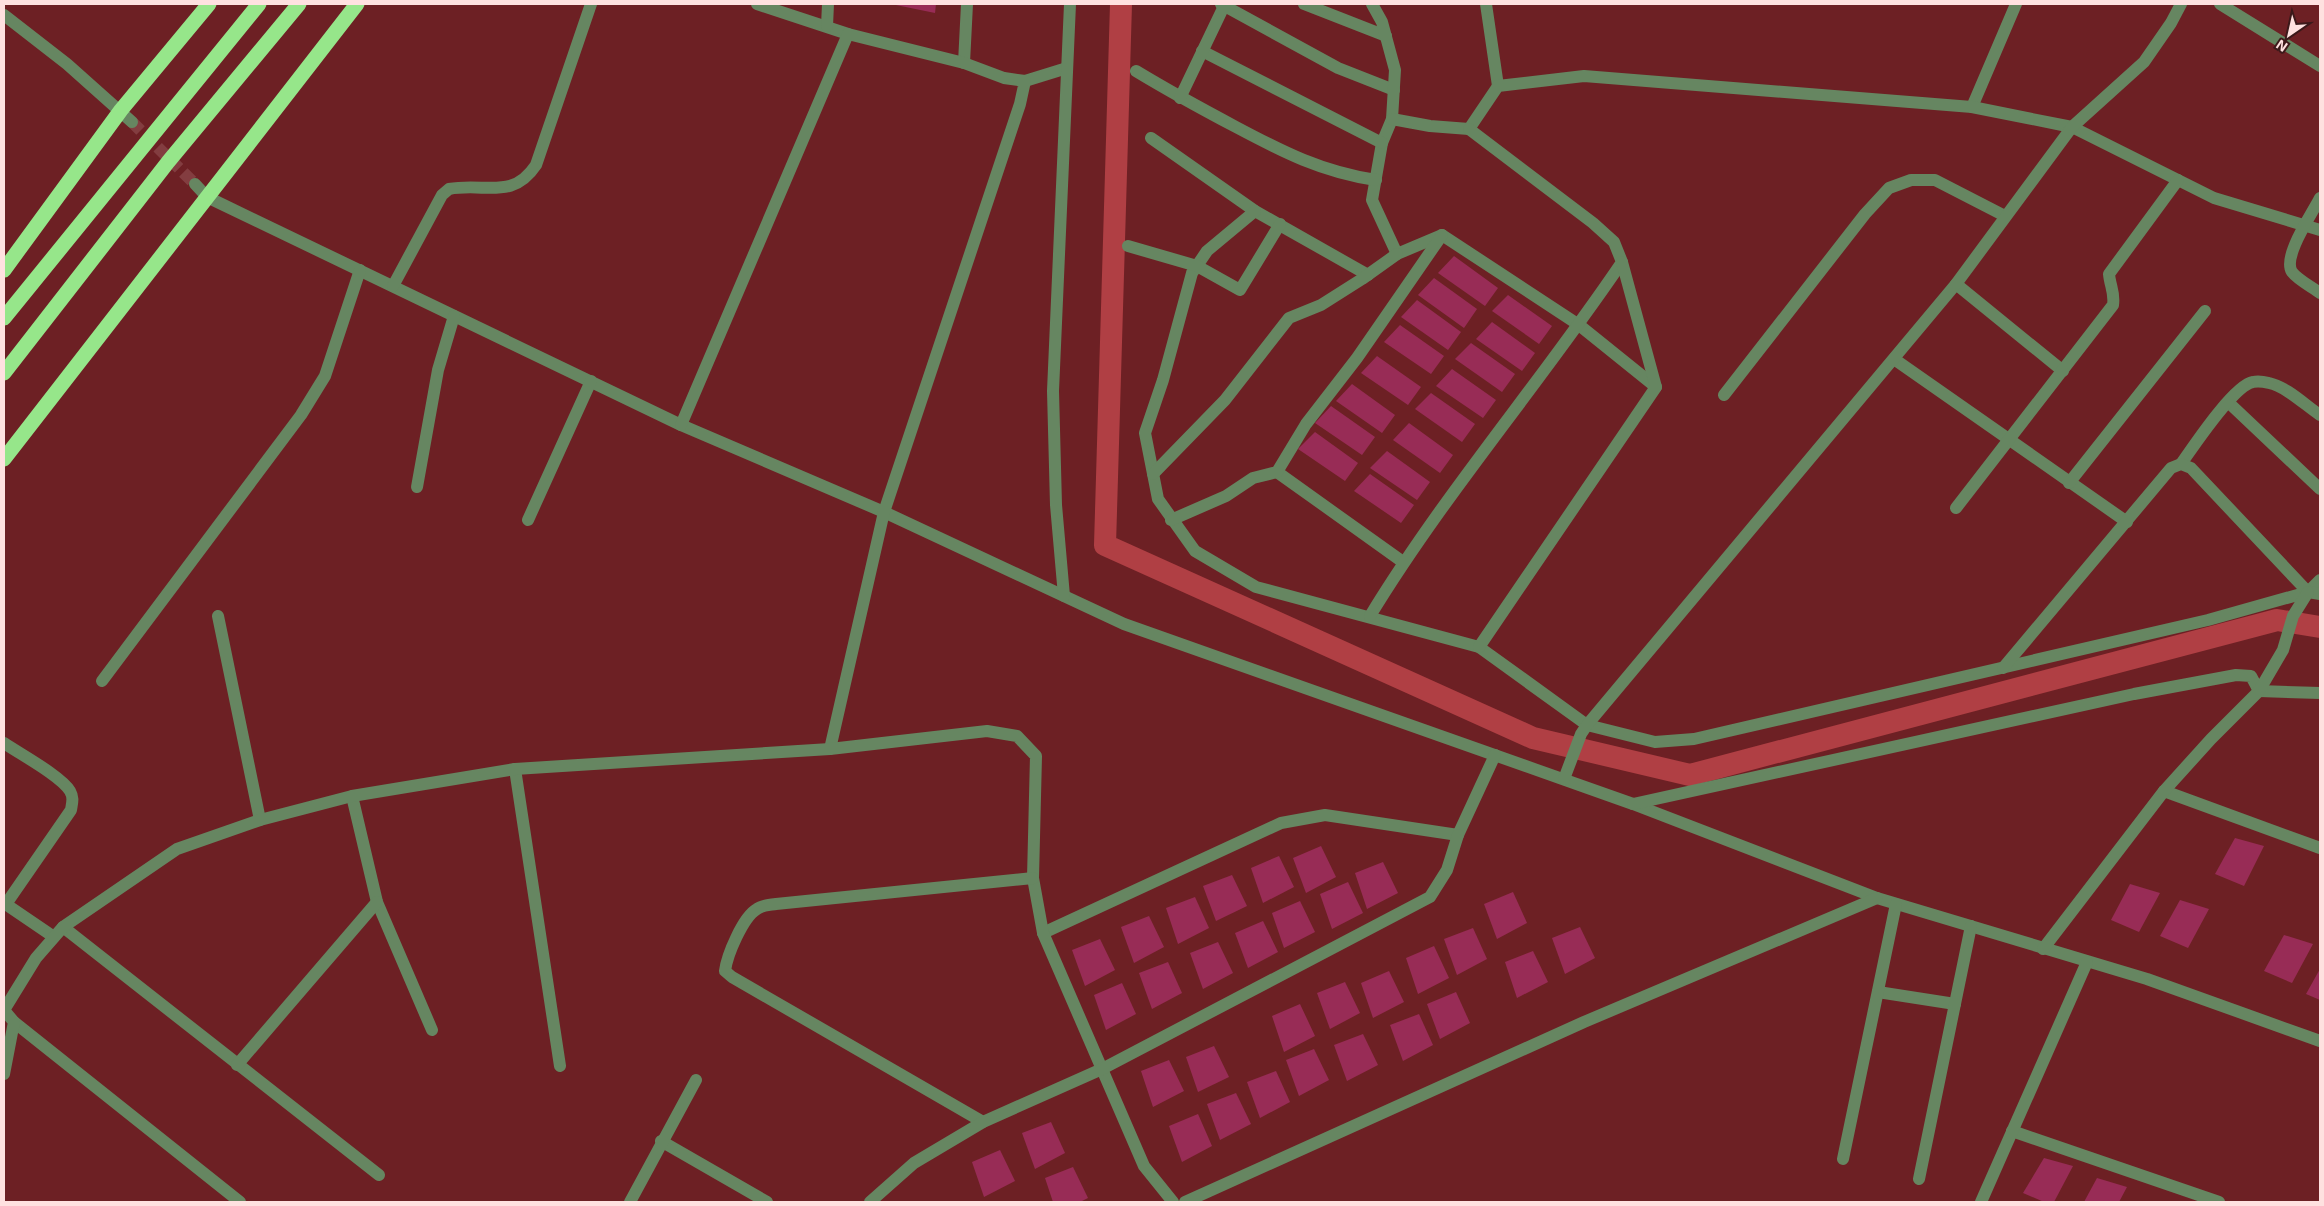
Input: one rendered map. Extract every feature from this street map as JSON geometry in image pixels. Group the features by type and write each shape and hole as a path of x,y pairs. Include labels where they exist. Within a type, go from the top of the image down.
{"highway":[{"path":"4,270 121,110 209,4"},
{"path":"4,318 259,4"},
{"path":"4,373 168,162 298,4"},
{"path":"4,459 357,4"}],"street":[{"path":"393,286 442,195 449,189 507,188 519,184 536,165 591,4"},
{"path":"757,4 848,34 964,63 1004,78 1025,81 1067,68"},
{"path":"827,26 828,4"},
{"path":"964,63 967,4"},
{"path":"1064,596 1056,506 1053,391 1070,4"},
{"path":"1180,98 1224,4 1338,68 1394,90"},
{"path":"1304,4 1386,36"},
{"path":"1372,4 1382,22 1396,70 1392,119 1382,143 1372,200 1397,254"},
{"path":"1469,129 1498,86 1486,4"},
{"path":"1972,107 2016,4"},
{"path":"1566,775 1584,729 1956,284 2072,127 2144,62 2171,23 2181,4"},
{"path":"2220,4 2237,8 2320,66"},
{"path":"4,15 67,64 121,110 132,122"},
{"path":"681,425 848,34"},
{"path":"1202,51 1382,143"},
{"path":"1136,71 1180,98 1297,159 1350,176 1376,180"},
{"path":"1498,86 1584,76 1972,107 2072,127 2214,198 2306,224 2320,230"},
{"path":"830,749 884,512 1020,104 1025,81"},
{"path":"1392,119 1430,126 1469,129 1593,223 1614,242 1622,262 1656,387 1479,647"},
{"path":"1151,138 1255,211 1368,274"},
{"path":"1724,395 1865,214 1889,188 1911,180 1935,180 2005,216"},
{"path":"1956,508 2113,305 2115,294 2110,285 2109,274 2178,180"},
{"path":"195,184 207,196 681,425 884,512 1124,624 1495,755 1566,775 1633,804 1878,898 2147,979 2320,1041"},
{"path":"2320,198 2290,254 2289,266 2293,274 2320,293"},
{"path":"1255,211 1207,251 1192,273 1163,380 1145,433 1158,499 1195,551 1256,587 1370,616 1479,647 1584,729 1655,742 1694,739 2208,620 2314,593"},
{"path":"1128,246 1197,266 1240,290 1280,224"},
{"path":"1442,235 1579,325 1656,387"},
{"path":"1153,474 1224,400 1289,318 1321,305 1397,254 1442,235"},
{"path":"1172,520 1226,496 1252,478 1277,472 1306,424 1357,358 1442,235"},
{"path":"1370,616 1403,562 1579,325 1622,262"},
{"path":"102,681 301,415 325,376 360,270"},
{"path":"1956,284 2063,371"},
{"path":"2069,483 2204,311"},
{"path":"417,487 438,370 454,316"},
{"path":"1894,359 2127,522"},
{"path":"528,520 591,382"},
{"path":"2003,668 2171,468 2181,464 2228,402 2238,392 2252,382 2269,383 2284,390 2320,415"},
{"path":"2228,402 2320,489"},
{"path":"2181,464 2191,468 2314,593"},
{"path":"1277,472 1403,562"},
{"path":"2043,949 2164,791 2211,739 2259,691 2283,650 2293,616 2314,593 2320,580"},
{"path":"218,616 260,820"},
{"path":"1633,804 2124,696 2236,674 2251,676 2259,691"},
{"path":"2259,691 2320,692"},
{"path":"240,1202 14,1022 4,1010 36,958 63,927 177,849 260,820 352,796 515,769 830,749 987,731 1017,736 1036,756 1033,878 1043,933 1144,1166 1173,1202"},
{"path":"4,744 62,782 70,791 73,800 71,810 5,904 54,937"},
{"path":"870,1202 914,1163 982,1122 1102,1069 1430,897 1447,870 1458,835 1495,755"},
{"path":"515,769 560,1066"},
{"path":"2164,791 2320,848"},
{"path":"352,796 377,902 432,1030"},
{"path":"1043,933 1281,823 1325,815 1458,835"},
{"path":"982,1122 732,977 725,971 727,958 749,915 758,908 776,904 1033,878"},
{"path":"1185,1202 1584,1022 1878,898"},
{"path":"237,1066 377,902"},
{"path":"1842,1159 1896,904"},
{"path":"1919,1178 1971,926"},
{"path":"63,927 237,1066 379,1175"},
{"path":"1981,1202 2087,962"},
{"path":"1878,992 1955,1004"},
{"path":"4,1074 14,1022"},
{"path":"630,1202 696,1080"},
{"path":"2012,1131 2219,1202"},
{"path":"662,1141 767,1202"}],"building":[{"path":"891,4 936,4 935,13"},
{"path":"1454,256 1498,288 1485,306 1438,273"},
{"path":"1434,278 1477,309 1464,328 1418,295"},
{"path":"1508,295 1552,326 1539,344 1492,311"},
{"path":"1417,300 1461,332 1448,350 1401,317"},
{"path":"1492,322 1535,353 1522,371 1476,339"},
{"path":"1400,325 1444,356 1431,374 1384,342"},
{"path":"1471,343 1515,374 1502,392 1455,359"},
{"path":"1377,356 1421,387 1408,405 1361,373"},
{"path":"1452,369 1496,400 1483,418 1436,386"},
{"path":"1352,384 1395,415 1382,433 1336,401"},
{"path":"1431,393 1475,424 1462,442 1415,409"},
{"path":"1331,406 1375,437 1362,455 1315,423"},
{"path":"1409,423 1453,455 1440,473 1393,440"},
{"path":"1315,432 1358,463 1345,481 1298,449"},
{"path":"1387,451 1430,482 1417,500 1370,468"},
{"path":"1370,474 1414,505 1401,523 1354,491"},
{"path":"2235,838 2264,846 2244,886 2215,874"},
{"path":"1321,846 1336,877 1306,893 1293,858"},
{"path":"1279,856 1294,887 1263,903 1251,868"},
{"path":"1383,862 1398,893 1367,909 1355,873"},
{"path":"1232,875 1247,906 1216,921 1203,886"},
{"path":"1348,882 1363,913 1332,929 1320,894"},
{"path":"2130,884 2160,893 2139,932 2111,920"},
{"path":"1513,892 1527,923 1497,939 1484,904"},
{"path":"1195,897 1209,928 1178,944 1166,908"},
{"path":"2180,900 2209,909 2188,948 2160,936"},
{"path":"1300,901 1315,932 1284,948 1272,913"},
{"path":"1149,916 1164,947 1134,963 1121,927"},
{"path":"1263,921 1278,952 1248,968 1235,933"},
{"path":"1580,927 1595,958 1565,974 1552,938"},
{"path":"1473,928 1487,959 1457,975 1444,939"},
{"path":"2284,935 2313,944 2292,983 2264,971"},
{"path":"1100,939 1115,970 1085,986 1072,950"},
{"path":"1218,942 1233,973 1203,989 1190,953"},
{"path":"1434,946 1449,978 1418,994 1406,958"},
{"path":"1533,951 1548,982 1517,998 1505,962"},
{"path":"1168,962 1182,993 1152,1009 1139,973"},
{"path":"2320,969 2320,1000 2306,994"},
{"path":"1389,971 1404,1002 1373,1018 1361,983"},
{"path":"1345,982 1360,1013 1330,1029 1317,993"},
{"path":"1122,983 1136,1014 1106,1030 1094,995"},
{"path":"1456,992 1470,1023 1440,1039 1427,1004"},
{"path":"1300,1004 1315,1036 1284,1052 1272,1016"},
{"path":"1419,1014 1433,1045 1403,1061 1390,1025"},
{"path":"1363,1034 1378,1065 1347,1081 1334,1045"},
{"path":"1214,1046 1229,1077 1198,1092 1186,1057"},
{"path":"1314,1049 1329,1080 1299,1096 1286,1060"},
{"path":"1169,1060 1184,1091 1153,1107 1141,1071"},
{"path":"1276,1071 1290,1102 1260,1118 1247,1082"},
{"path":"1236,1093 1251,1124 1220,1140 1207,1104"},
{"path":"1198,1114 1212,1146 1182,1162 1169,1126"},
{"path":"1051,1122 1065,1153 1035,1169 1022,1133"},
{"path":"1000,1150 1015,1181 984,1197 972,1162"},
{"path":"2044,1158 2073,1166 2054,1202 2044,1202 2023,1193"},
{"path":"1073,1167 1088,1198 1080,1202 1053,1202 1045,1178"},
{"path":"2097,1178 2127,1187 2119,1202 2084,1202"}],"waterway":[{"path":"1121,4 1105,545 1533,738 1690,775 2277,620 2320,627"}],"tunnel":[{"path":"132,122 195,184"}]}
